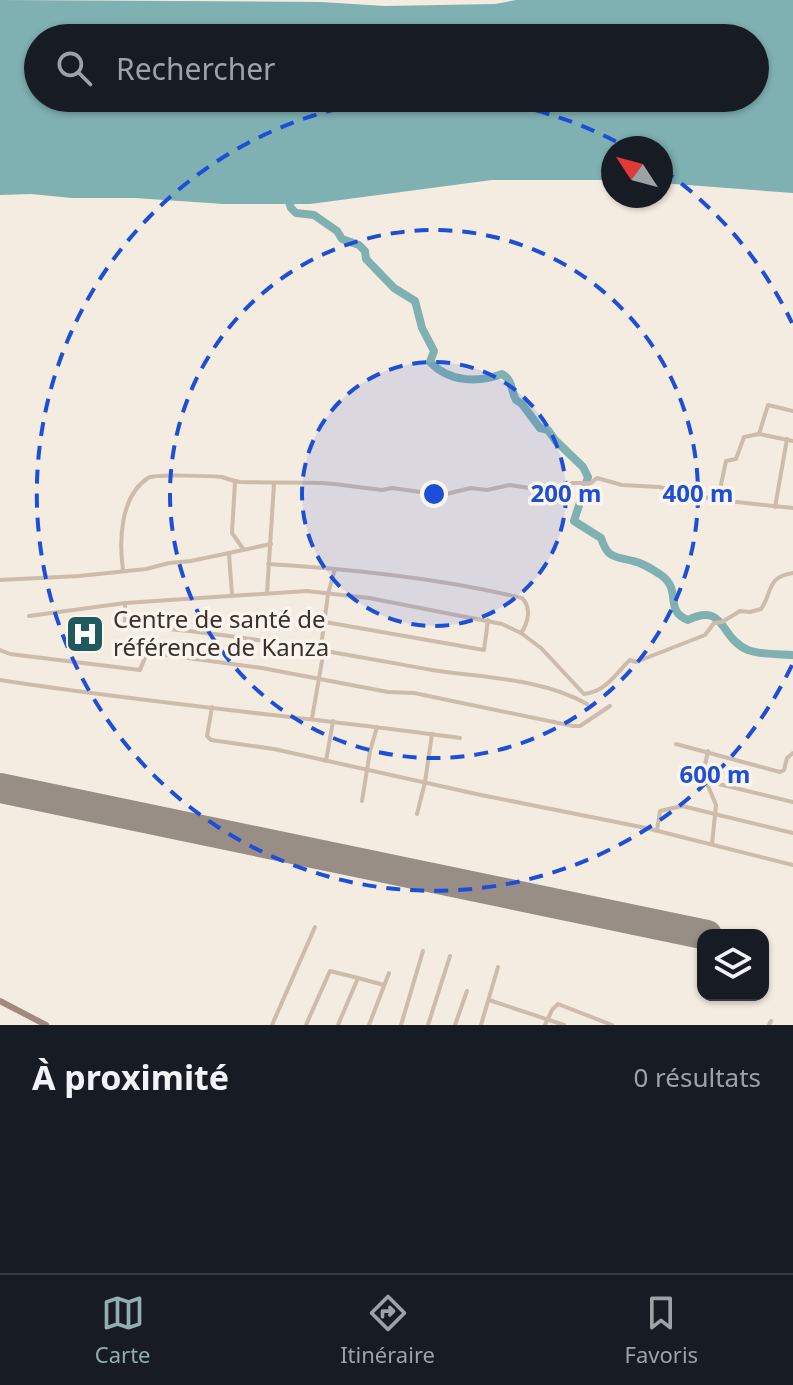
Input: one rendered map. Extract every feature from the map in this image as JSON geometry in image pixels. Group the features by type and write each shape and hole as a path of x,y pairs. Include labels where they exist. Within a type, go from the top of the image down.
{"main road":[{"path":"0,1001 46,1025"}],"street":[{"path":"759,434 768,405 793,411"},
{"path":"718,500 725,462 736,459 744,437 759,434 793,441"},
{"path":"775,507 787,439"},
{"path":"123,570 120,547 123,526 134,494 147,479 160,475 274,484 320,483 442,495 471,488 487,490 510,485 555,492 565,485 591,483 597,478 622,485 659,487 718,500 793,508"},
{"path":"235,482 232,533 244,550"},
{"path":"267,593 274,484"},
{"path":"0,580 146,569 271,544"},
{"path":"229,553 232,595"},
{"path":"268,564 335,568 456,584 522,598 528,611 527,625 521,633"},
{"path":"312,718 324,650 321,647 328,594 335,568"},
{"path":"29,616 125,603 267,593 307,591 369,598 488,620 521,633 541,648 584,694 594,693 614,680 630,660 636,662 705,635 714,623 722,622 740,611 761,609 774,581 779,576 793,573"},
{"path":"125,603 125,624 128,626 214,633 544,687 565,692 587,704"},
{"path":"325,622 484,650 488,620"},
{"path":"0,650 10,654 140,670 146,655 151,653 262,668 388,692 450,699 573,726 580,726 610,706"},
{"path":"0,680 460,738"},
{"path":"212,707 207,736 211,740 274,749 657,830 793,865"},
{"path":"326,761 333,721"},
{"path":"362,801 377,727"},
{"path":"417,814 432,734"},
{"path":"676,744 780,772 793,753"},
{"path":"708,751 702,781 793,802"},
{"path":"706,781 715,798 712,844"},
{"path":"657,830 659,813 682,806 793,833"},
{"path":"272,1025 315,927"},
{"path":"401,1025 423,951"},
{"path":"428,1025 450,956"},
{"path":"481,1025 498,967"},
{"path":"306,1025 330,971 384,985"},
{"path":"369,1025 389,973"},
{"path":"338,1025 358,978"},
{"path":"455,1025 467,991"},
{"path":"489,1000 547,1022 564,1025"},
{"path":"547,1022 555,1004 558,1004 612,1025"}],"water":[{"path":"0,0 321,2 385,6 495,4 516,0 793,0 793,193 673,184 673,136 601,136 601,180 492,180 310,204 0,195"}],"waterway":[{"path":"287,196 296,213 314,215 337,231 342,239 359,245 365,251 366,259 394,288 415,301 422,328 434,351 430,362 438,369 464,379 506,376 516,400 540,428 548,430 583,467 588,477 574,521 601,538 609,553 640,563 661,575 671,587 676,611 688,620 709,615 716,618 732,638 748,650 793,655"}],"runway":[{"path":"0,788 697,933"}],"place":[{"name":"Centre de santé de référence de Kanza","path":"85,634"}]}
